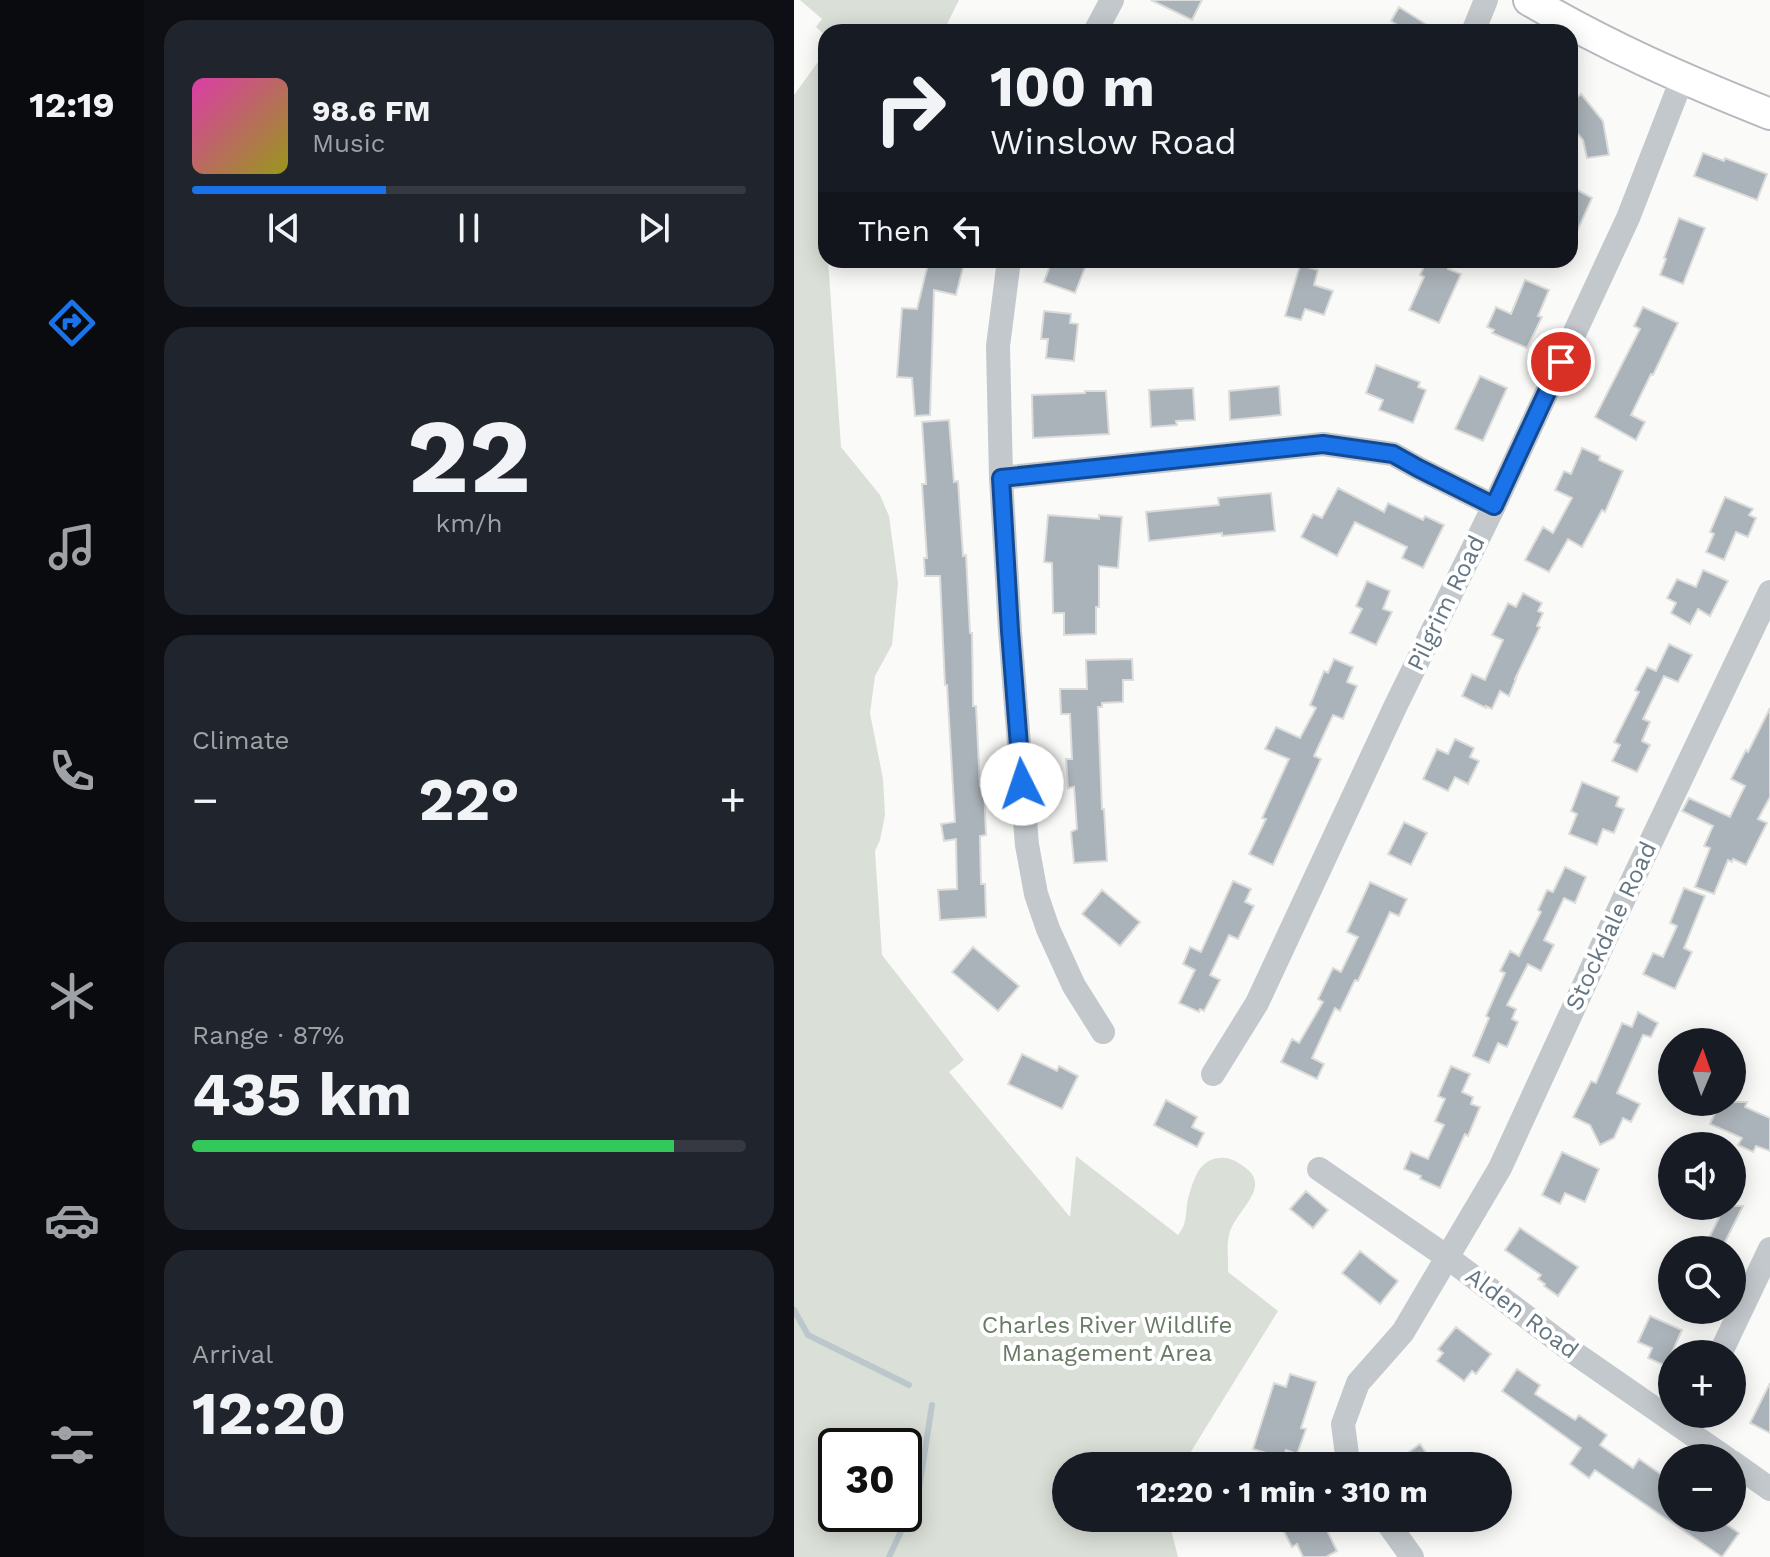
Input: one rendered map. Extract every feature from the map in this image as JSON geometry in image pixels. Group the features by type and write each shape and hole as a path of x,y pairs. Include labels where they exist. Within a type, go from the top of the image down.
{"main road":[{"path":"1529,0 1572,24"},
{"path":"1578,27 1682,79 1770,114"}],"street":[{"path":"1099,24 1112,0"},
{"path":"1476,24 1486,0"},
{"name":"Pilgrim Road","path":"1213,1074 1257,1003 1396,705 1494,506 1628,218 1682,79"},
{"path":"1008,268 998,346 1001,478 1027,845 1036,894 1048,929 1074,986 1103,1032"},
{"path":"1001,478 1323,444 1393,454 1494,506"},
{"name":"Stockdale Road","path":"1347,1452 1343,1424 1358,1383 1403,1332 1500,1168 1770,592"},
{"name":"Alden Road","path":"1319,1169 1447,1257 1573,1352 1658,1403"},
{"path":"1727,1340 1770,1249"},
{"name":"Alden Road","path":"1695,1428 1712,1444"},
{"path":"1746,1472 1770,1489"},
{"path":"1394,1532 1412,1557"}],"green space":[{"path":"800,0 959,0 947,24 818,24 822,19"},
{"name":"Charles River Wildlife Management Area","path":"818,62 818,268 829,268 841,447 880,495 889,516 898,583 892,645 875,676 870,713 883,779 885,815 875,851 882,955 964,1060 949,1072 1070,1217 1076,1156 1178,1235 1185,1222 1194,1181 1208,1161 1223,1158 1235,1161 1252,1174 1255,1182 1254,1191 1229,1235 1228,1272 1278,1311 1191,1452 1052,1452 1052,1532 1172,1532 1178,1557 794,1557 794,95"}],"building":[{"path":"1151,0 1202,0 1192,20"},
{"path":"1399,7 1426,24 1396,24 1391,21"},
{"path":"1581,94 1603,121 1609,155 1587,158 1583,140 1578,134 1578,96"},
{"path":"1703,153 1767,174 1757,200 1694,176"},
{"path":"1578,190 1592,198 1578,229"},
{"path":"1679,218 1705,228 1683,284 1660,275"},
{"path":"927,268 963,268 956,295 934,290 930,415 915,416 912,378 897,377 902,308 917,309"},
{"path":"1049,268 1085,268 1075,293 1044,282"},
{"path":"1299,268 1318,270 1314,285 1333,291 1324,315 1305,309 1301,320 1285,316"},
{"path":"1423,268 1448,268 1461,274 1439,323 1409,310 1424,277 1420,275"},
{"path":"1525,280 1549,290 1538,316 1542,317 1527,348 1492,333 1494,330 1487,327 1496,307 1511,314"},
{"path":"1643,307 1678,323 1631,415 1645,422 1636,440 1595,417 1640,329 1634,326"},
{"path":"1044,311 1071,314 1070,323 1078,324 1074,361 1046,358 1048,339 1041,339"},
{"path":"1376,365 1420,382 1418,387 1426,390 1413,423 1379,410 1383,400 1366,393"},
{"path":"1480,376 1507,388 1483,441 1455,429"},
{"path":"1279,386 1281,415 1230,420 1229,391"},
{"path":"1193,388 1195,420 1151,427 1149,390"},
{"path":"1106,391 1109,434 1033,438 1032,395"},
{"path":"949,420 954,482 958,481 963,556 966,555 973,706 976,706 980,786 984,786 986,835 980,836 981,884 985,884 986,917 940,920 938,890 957,889 956,839 944,841 941,824 955,822 940,576 925,576 924,558 927,558 922,484 926,484 922,422"},
{"path":"1582,448 1623,471 1605,512 1602,510 1582,547 1568,539 1549,572 1525,560 1543,527 1553,533 1572,498 1555,490 1564,471 1571,474"},
{"path":"1338,488 1384,512 1388,503 1423,520 1425,516 1444,525 1423,568 1402,558 1407,547 1355,522 1337,556 1301,537 1313,514 1322,518"},
{"path":"1271,493 1275,531 1149,541 1146,512 1219,505 1218,498"},
{"path":"1725,497 1753,509 1749,515 1756,518 1748,537 1736,532 1724,560 1706,552 1714,534 1710,532"},
{"path":"1048,515 1099,519 1099,515 1122,517 1118,568 1099,566 1096,634 1064,635 1064,613 1053,613 1052,563 1044,562"},
{"path":"1703,570 1728,581 1710,616 1698,609 1690,624 1671,613 1676,603 1667,598 1677,579 1696,587"},
{"path":"1367,581 1390,591 1383,609 1392,612 1376,645 1350,633 1362,609 1356,606"},
{"path":"1523,593 1542,603 1538,611 1543,613 1537,626 1540,627 1509,696 1500,691 1492,709 1486,708 1462,696 1472,674 1485,680 1503,640 1492,635 1508,603 1516,607"},
{"path":"1669,644 1692,655 1678,682 1664,676 1643,719 1650,722 1642,741 1650,745 1637,772 1612,761 1620,745 1614,742 1639,692 1635,690 1647,667 1656,671"},
{"path":"1132,659 1133,680 1123,680 1123,702 1102,703 1102,707 1098,707 1107,861 1074,863 1071,832 1077,829 1074,787 1068,788 1066,759 1072,759 1070,714 1061,714 1060,689 1087,689 1086,660"},
{"path":"1334,659 1353,667 1347,682 1357,686 1343,719 1333,715 1314,756 1321,759 1273,865 1249,854 1289,759 1265,749 1276,727 1300,738 1316,708 1310,705 1324,671 1328,673"},
{"path":"1770,708 1770,797 1758,819 1767,823 1746,865 1728,860 1714,894 1695,887 1710,848 1704,846 1713,826 1682,811 1689,798 1730,817 1745,786 1731,779"},
{"path":"1455,739 1474,748 1470,757 1479,761 1468,784 1455,777 1448,791 1423,779 1437,749 1448,754"},
{"path":"1582,782 1619,797 1616,806 1624,809 1614,833 1603,829 1597,845 1569,834 1577,814 1571,811"},
{"path":"1404,822 1427,833 1411,865 1388,854"},
{"path":"1565,867 1586,877 1575,903 1564,898 1544,940 1554,945 1541,971 1528,964 1507,1005 1516,1009 1512,1019 1518,1022 1507,1047 1498,1043 1489,1063 1473,1056 1505,973 1500,971 1510,951 1519,956 1541,912 1538,910 1547,890 1553,892"},
{"path":"1233,881 1251,889 1245,902 1254,906 1238,939 1229,935 1210,975 1220,980 1204,1011 1200,1009 1199,1012 1179,1003 1195,970 1183,964 1190,947 1201,952"},
{"path":"1370,882 1407,899 1399,916 1390,912 1358,981 1355,980 1340,1011 1335,1008 1312,1058 1324,1064 1317,1079 1281,1062 1292,1039 1299,1043 1323,1002 1318,999 1333,968 1341,972 1358,937 1347,932"},
{"path":"1684,888 1705,896 1684,948 1692,952 1675,989 1643,974 1653,953 1663,957 1677,926 1670,923"},
{"path":"1102,890 1140,922 1120,946 1082,914"},
{"path":"973,947 1019,986 998,1011 952,972"},
{"path":"1638,1012 1658,1023 1651,1037 1643,1035 1617,1093 1640,1104 1631,1122 1623,1118 1614,1138 1600,1145 1590,1125 1573,1117 1591,1081 1596,1083 1622,1023 1632,1027"},
{"path":"1022,1054 1057,1071 1059,1066 1078,1076 1062,1109 1008,1084"},
{"path":"1451,1066 1470,1074 1462,1092 1473,1097 1471,1104 1480,1107 1440,1188 1404,1169 1411,1152 1428,1159 1444,1125 1435,1121 1445,1099 1438,1096"},
{"path":"1166,1100 1197,1117 1192,1127 1204,1133 1197,1147 1154,1125"},
{"path":"1746,1107 1770,1118 1770,1151 1756,1146 1753,1152 1746,1149 1746,1132 1728,1132 1710,1124 1714,1116 1746,1116"},
{"path":"1562,1152 1599,1169 1585,1202 1565,1193 1560,1204 1542,1195"},
{"path":"1306,1191 1328,1210 1313,1228 1290,1209"},
{"path":"1718,1220 1736,1220 1728,1236 1710,1236"},
{"path":"1520,1228 1578,1267 1558,1296 1538,1279 1541,1275 1505,1250"},
{"path":"1360,1251 1398,1281 1380,1304 1342,1273"},
{"path":"1650,1316 1658,1320 1658,1324 1668,1324 1682,1330 1678,1340 1658,1340 1658,1362 1648,1358 1652,1348 1638,1342"},
{"path":"1456,1327 1491,1354 1476,1374 1472,1371 1464,1381 1437,1361 1443,1353 1438,1349"},
{"path":"1517,1369 1540,1385 1535,1394 1575,1420 1579,1415 1607,1435 1600,1445 1633,1468 1639,1459 1658,1472 1658,1513 1595,1470 1589,1478 1570,1464 1581,1448 1502,1391"},
{"path":"1290,1374 1316,1382 1301,1428 1306,1429 1298,1452 1253,1449 1274,1383 1286,1387"},
{"path":"1770,1383 1770,1433 1750,1423"},
{"path":"1420,1444 1425,1452 1409,1452"},
{"path":"1284,1532 1328,1532 1337,1551 1326,1557 1303,1557 1297,1544 1292,1547"},
{"path":"1686,1532 1739,1533 1722,1557"}],"waterway":[{"path":"794,1310 808,1335 909,1385"},
{"path":"889,1557 918,1495 932,1405"}],"route":[{"path":"1022,784 1001,478 1323,444 1393,454 1494,506 1561,362"}]}
